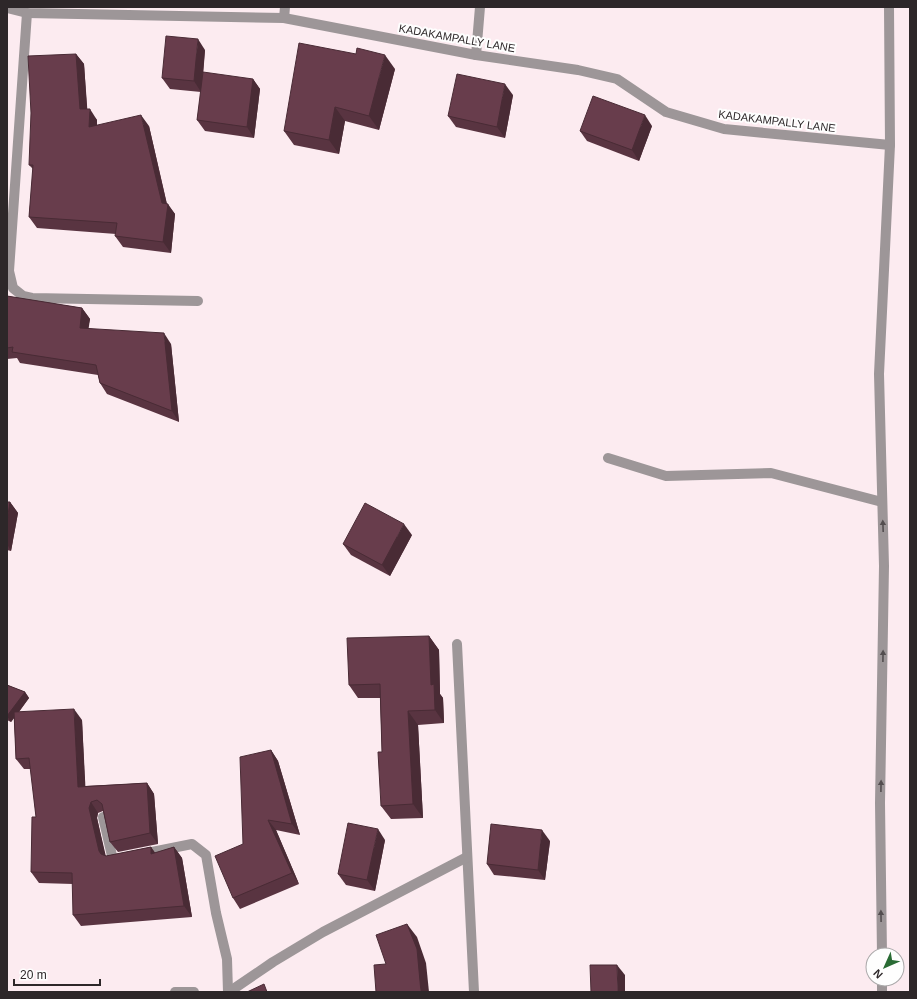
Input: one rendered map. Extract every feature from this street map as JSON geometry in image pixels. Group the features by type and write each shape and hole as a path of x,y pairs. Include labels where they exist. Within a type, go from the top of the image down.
{"street":[{"path":"284,18 285,7"},
{"path":"476,55 480,7"},
{"path":"882,947 880,803 884,566 879,374 890,145 889,7"},
{"name":"KADAKAMPALLY LANE","path":"7,8 27,13 84,10 284,18 476,55 578,70 617,79 666,112 724,129 890,145"},
{"path":"27,13 9,271 13,288 23,296 32,298 198,301"},
{"path":"608,458 666,476 771,473 882,502"},
{"path":"457,644 474,992"},
{"path":"103,817 113,860 192,844 206,855 216,913 227,959 228,992"},
{"path":"228,992 273,962 324,932 467,857"},
{"path":"175,992 194,992"}],"building":[{"path":"166,36 198,39 194,81 162,78"},
{"path":"299,43 356,54 357,48 385,55 369,116 335,107 329,140 284,131"},
{"path":"76,54 80,109 90,109 89,127 141,115 162,203 168,204 163,242 115,236 117,223 29,217 33,165 29,165 31,113 28,56"},
{"path":"203,72 253,79 247,127 197,120"},
{"path":"457,74 505,84 497,127 448,116"},
{"path":"593,96 645,115 632,150 580,131"},
{"path":"7,296 82,308 80,328 164,333 172,411 100,383 96,365 12,352 13,347 7,348"},
{"path":"7,502 10,502 7,521"},
{"path":"365,503 404,524 382,565 343,544"},
{"path":"429,636 431,685 434,684 435,710 408,711 413,804 381,806 378,752 382,752 380,684 349,685 347,638"},
{"path":"7,685 25,692 7,716"},
{"path":"74,709 78,787 147,783 150,833 110,842 102,804 97,800 91,802 89,808 99,851 101,854 106,856 151,847 151,854 174,847 184,906 73,915 72,873 31,872 32,817 36,817 29,758 16,759 14,712"},
{"path":"271,750 292,824 268,820 292,873 233,898 215,856 243,844 240,757"},
{"path":"348,823 378,829 367,880 338,874"},
{"path":"491,824 542,830 538,870 487,864"},
{"path":"407,924 417,949 421,992 376,992 374,965 386,964 376,935"},
{"path":"590,965 617,965 618,992 591,992"},
{"path":"264,984 267,992 247,992"}]}
